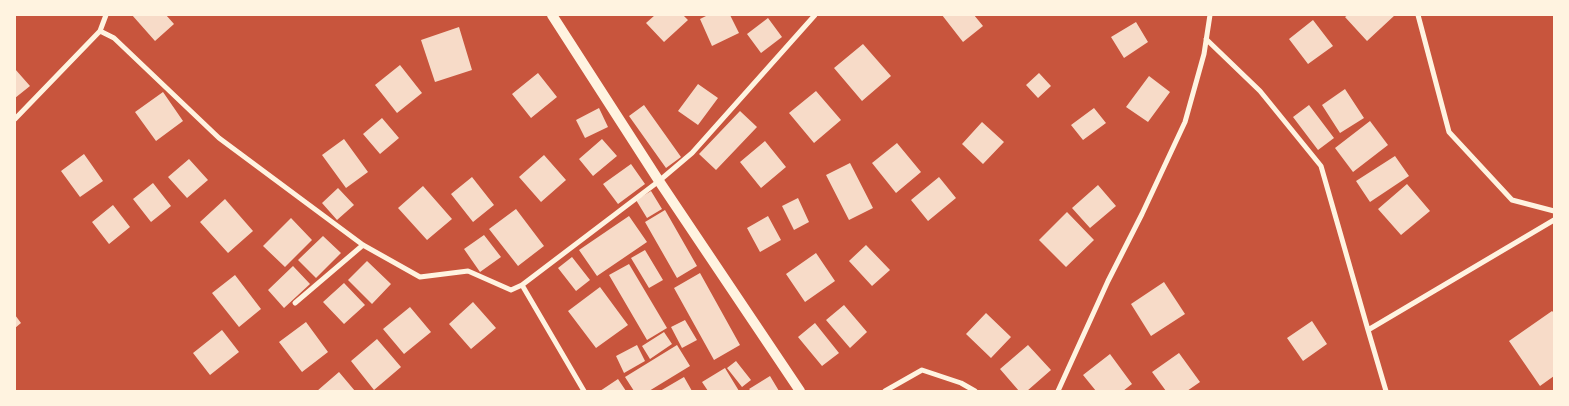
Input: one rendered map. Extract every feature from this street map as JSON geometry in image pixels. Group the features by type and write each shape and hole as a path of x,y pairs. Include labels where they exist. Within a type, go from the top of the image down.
{"main road":[{"path":"552,15 659,181 800,391"}],"street":[{"path":"15,119 100,31 106,15"},
{"path":"100,31 114,38 219,138 362,244 420,277 468,270 510,290 522,285 659,181 692,153 815,15"},
{"path":"1058,391 1108,281 1185,122 1204,54 1210,15"},
{"path":"1418,15 1449,132 1512,200 1554,210"},
{"path":"1206,39 1260,91 1321,166 1386,391"},
{"path":"1368,330 1554,220"},
{"path":"295,303 362,244"},
{"path":"522,285 584,391"},
{"path":"885,391 922,370 961,383 975,391"}],"building":[{"path":"132,15 166,15 174,24 155,41"},
{"path":"655,15 683,15 688,20 664,42 646,23"},
{"path":"708,15 730,15 739,33 712,46 700,19"},
{"path":"942,15 974,15 983,26 963,42"},
{"path":"1348,15 1395,15 1367,41 1345,17"},
{"path":"768,18 782,37 761,53 747,34"},
{"path":"1313,20 1333,46 1308,64 1289,39"},
{"path":"1136,22 1148,42 1124,58 1111,37"},
{"path":"459,27 472,70 435,82 421,40"},
{"path":"863,44 891,76 862,101 834,68"},
{"path":"400,65 422,93 397,113 375,85"},
{"path":"15,69 30,86 15,98"},
{"path":"538,73 557,97 531,118 512,94"},
{"path":"1039,73 1051,86 1038,98 1026,85"},
{"path":"1149,76 1170,92 1148,122 1126,107"},
{"path":"698,84 718,98 698,125 678,111"},
{"path":"1345,89 1364,118 1340,133 1322,105"},
{"path":"816,91 841,120 814,143 789,113"},
{"path":"163,92 183,121 156,141 135,112"},
{"path":"644,105 681,157 666,168 629,116"},
{"path":"1309,105 1334,138 1318,150 1293,117"},
{"path":"599,108 608,127 585,138 576,120"},
{"path":"1094,108 1106,123 1083,140 1071,125"},
{"path":"740,111 757,127 716,170 699,154"},
{"path":"382,118 399,138 380,154 363,134"},
{"path":"1370,121 1388,145 1353,172 1335,148"},
{"path":"982,122 1004,142 983,164 962,144"},
{"path":"344,139 368,172 346,188 322,155"},
{"path":"602,139 617,156 593,176 579,159"},
{"path":"765,141 786,167 761,188 740,162"},
{"path":"897,143 921,172 896,193 872,163"},
{"path":"84,154 103,181 80,197 61,171"},
{"path":"544,155 566,180 541,202 519,177"},
{"path":"1395,156 1409,176 1370,202 1356,181"},
{"path":"189,159 208,180 187,198 168,177"},
{"path":"850,163 873,208 849,220 826,175"},
{"path":"631,164 645,184 618,204 603,184"},
{"path":"472,177 494,205 473,222 451,194"},
{"path":"939,177 956,198 928,221 911,200"},
{"path":"153,183 171,206 151,222 133,199"},
{"path":"1407,184 1430,211 1401,235 1378,209"},
{"path":"1098,185 1116,206 1090,228 1072,208"},
{"path":"423,186 452,219 427,240 398,208"},
{"path":"338,188 354,205 337,220 322,203"},
{"path":"651,191 662,209 647,218 636,200"},
{"path":"798,198 809,222 794,230 782,206"},
{"path":"225,199 253,231 228,253 200,222"},
{"path":"113,205 130,227 109,244 92,222"},
{"path":"516,209 544,246 518,266 489,229"},
{"path":"665,210 697,266 677,278 645,222"},
{"path":"1067,212 1094,240 1066,267 1039,240"},
{"path":"629,216 647,242 597,276 579,250"},
{"path":"768,216 781,240 760,252 747,228"},
{"path":"291,218 312,240 285,267 263,246"},
{"path":"484,235 501,257 480,272 464,249"},
{"path":"323,236 341,253 316,278 298,260"},
{"path":"866,245 890,270 872,286 849,261"},
{"path":"645,250 663,280 649,288 631,258"},
{"path":"816,253 835,281 805,302 786,274"},
{"path":"572,257 590,280 576,291 558,268"},
{"path":"367,261 391,284 372,304 348,280"},
{"path":"629,264 667,328 647,340 609,275"},
{"path":"293,266 310,284 284,308 268,290"},
{"path":"700,273 740,345 714,360 674,288"},
{"path":"235,275 261,309 239,327 212,293"},
{"path":"1164,282 1185,314 1151,336 1131,304"},
{"path":"344,283 365,305 344,324 323,302"},
{"path":"600,287 628,325 596,348 568,311"},
{"path":"473,302 496,328 471,349 449,324"},
{"path":"844,305 867,332 850,348 826,320"},
{"path":"410,307 431,332 404,354 383,329"},
{"path":"1552,311 1554,313 1554,376 1540,386 1509,341"},
{"path":"986,313 1011,337 991,358 966,334"},
{"path":"15,315 21,323 15,328"},
{"path":"685,320 697,340 682,348 671,327"},
{"path":"1312,321 1327,344 1303,361 1287,338"},
{"path":"306,322 328,352 302,372 279,342"},
{"path":"815,323 839,353 822,366 798,337"},
{"path":"222,330 239,352 210,375 193,353"},
{"path":"664,332 672,344 650,359 642,346"},
{"path":"377,339 401,367 374,390 351,361"},
{"path":"637,345 645,361 624,373 616,356"},
{"path":"677,345 690,366 649,391 634,391 625,377"},
{"path":"1028,345 1051,370 1027,391 1019,391 1000,369"},
{"path":"1179,353 1200,382 1187,391 1166,391 1152,372"},
{"path":"1110,354 1132,384 1123,391 1096,391 1083,375"},
{"path":"736,361 751,380 742,387 727,368"},
{"path":"725,368 739,391 708,391 702,382"},
{"path":"339,372 355,391 317,391"},
{"path":"770,376 779,391 751,391 749,389"},
{"path":"684,377 692,391 660,391"},
{"path":"618,379 626,391 600,391"}]}
